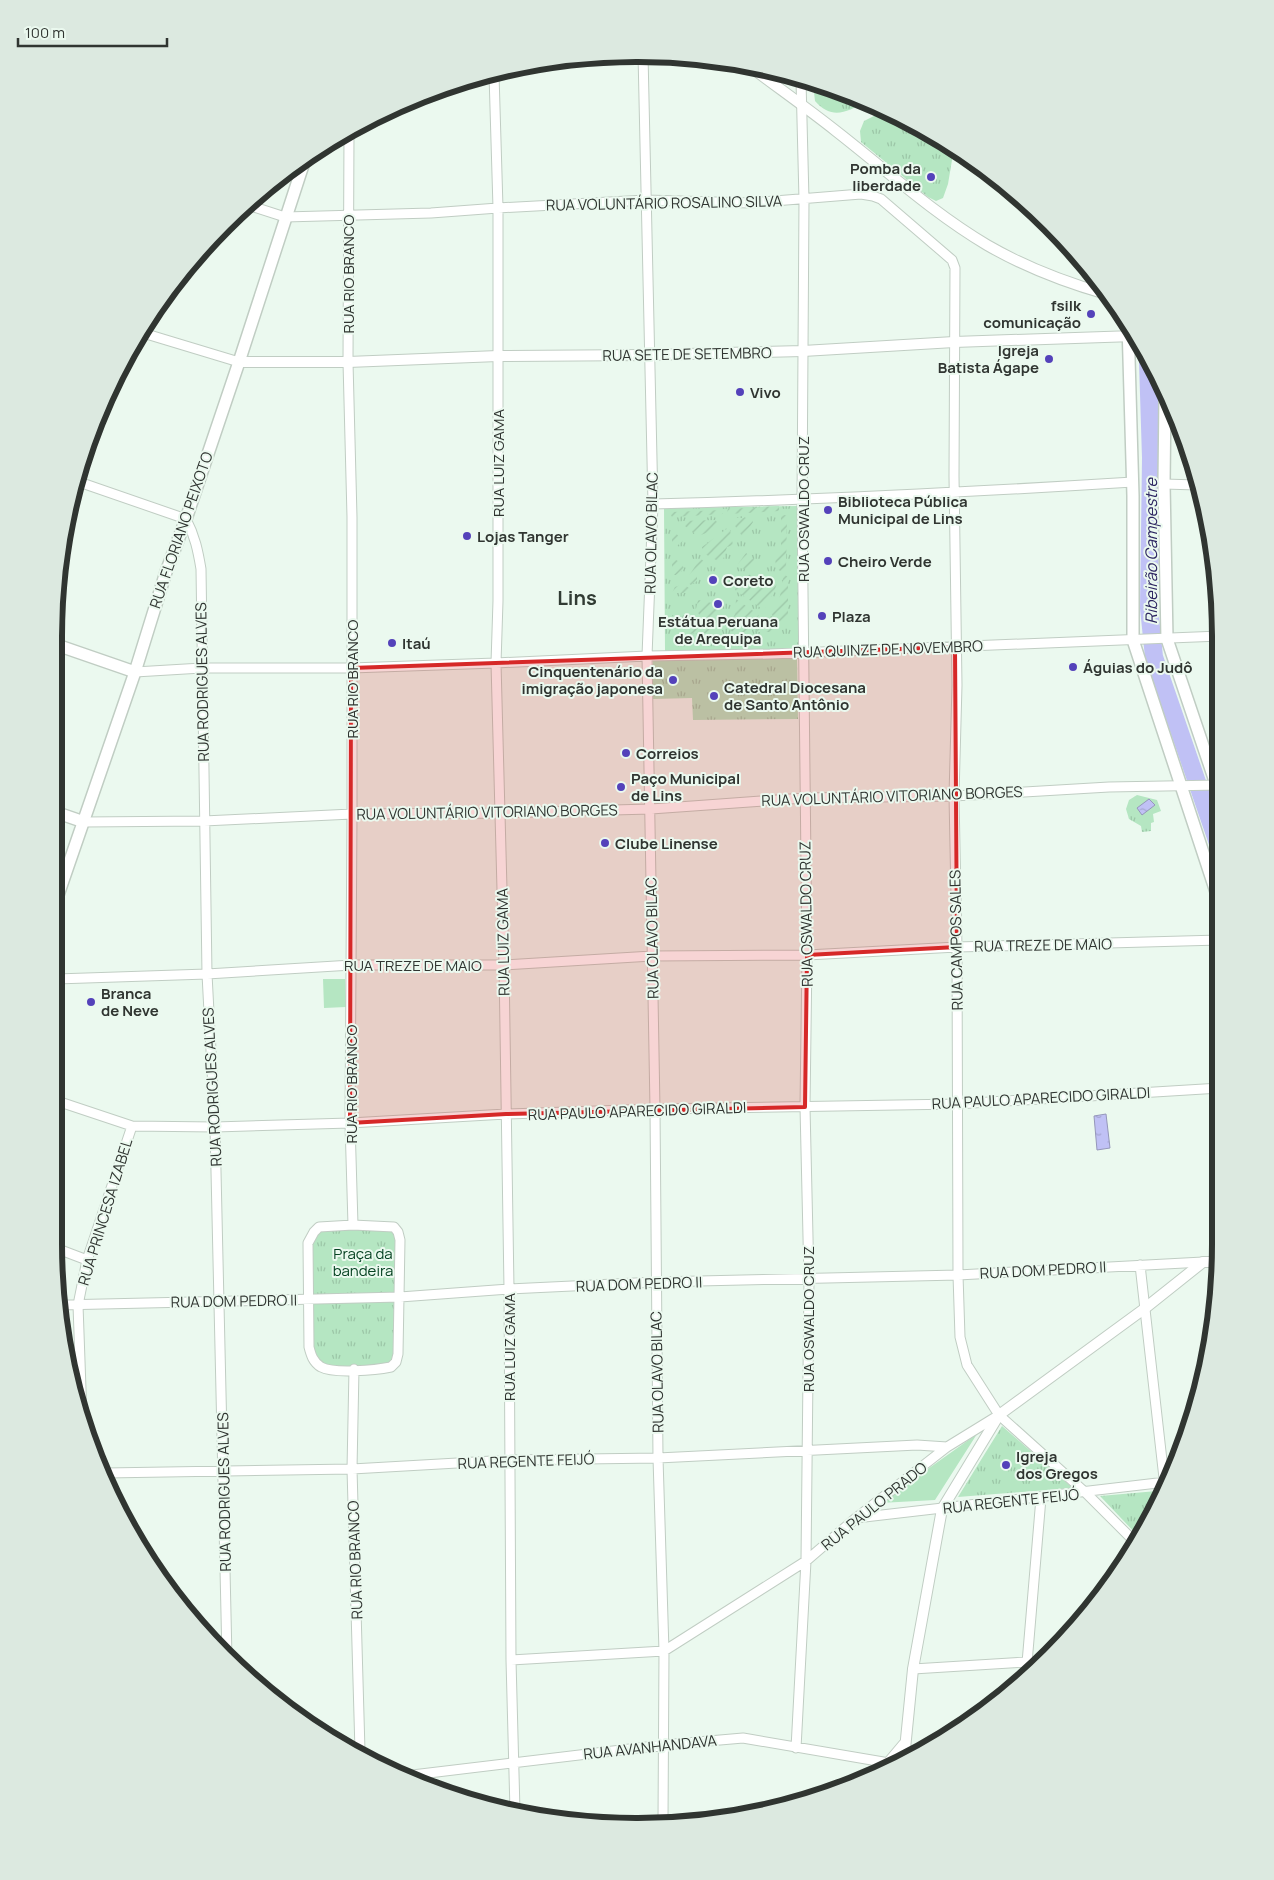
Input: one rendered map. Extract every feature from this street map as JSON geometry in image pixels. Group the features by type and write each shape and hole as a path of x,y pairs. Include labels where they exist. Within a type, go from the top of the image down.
{"main road":[{"name":"RUA FLORIANO PEIXOTO","path":"62,884 135,672 166,572 239,362 300,172"},
{"path":"1131,344 1137,640 1186,785 1212,876"},
{"path":"1165,410 1164,639 1212,777"},
{"path":"62,647 135,672"},
{"path":"62,814 84,822"}],"street":[{"name":"RUA OLAVO BILAC","path":"643,62 653,504 648,656 658,1458 664,1651 663,1817"},
{"path":"765,77 916,196 986,244 1020,263 1052,277 1096,291"},
{"name":"RUA LUIZ GAMA","path":"494,81 498,208 498,601 496,664 504,965 509,1289 511,1660 515,1804"},
{"name":"RUA OSWALDO CRUZ","path":"796,1748 806,1561 809,1280 805,1107 805,652 802,501 804,200 801,87"},
{"name":"RUA RIO BRANCO","path":"349,140 348,362 352,517 350,1123 353,1225"},
{"name":"RUA VOLUNTÁRIO ROSALINO SILVA","path":"255,207 285,217 348,216 646,200 750,203 862,194 881,199 923,237 948,256 952,260 954,268"},
{"name":"RUA CAMPOS SALES","path":"954,268 955,647 957,684 954,796 960,1337 967,1365 999,1415 1086,1492 1130,1537"},
{"path":"149,335 239,362"},
{"name":"RUA SETE DE SETEMBRO","path":"239,362 348,362 498,356 804,351 954,342 1127,337"},
{"path":"653,504 802,501 954,494 1133,482"},
{"path":"83,484 186,519"},
{"path":"1164,484 1191,484"},
{"name":"RUA RODRIGUES ALVES","path":"186,519 198,546 200,570 207,974 215,1127 227,1645"},
{"name":"RUA QUINZE DE NOVEMBRO","path":"135,672 202,668 351,668 496,664 648,656 955,647 1212,636"},
{"name":"RUA VOLUNTÁRIO VITORIANO BORGES","path":"84,822 204,821 352,814 650,809 804,798 954,796 1109,787 1186,785 1212,788"},
{"name":"RUA TREZE DE MAIO","path":"62,978 207,974 352,965 504,965 652,956 806,955 957,947 1212,940"},
{"name":"RUA PAULO APARECIDO GIRALDI","path":"62,1103 132,1126 215,1127 350,1123 506,1114 957,1104 1212,1088"},
{"name":"RUA PRINCESA IZABEL","path":"81,1387 78,1305 87,1260 132,1126"},
{"path":"353,1225 394,1227 398,1232 400,1240 400,1297 399,1344 396,1362 391,1367 335,1370 321,1367 311,1356 309,1347 308,1243 314,1232 319,1228 353,1225"},
{"path":"62,1251 87,1260"},
{"name":"RUA PAULO PRADO","path":"511,1660 664,1651 806,1561 856,1518 946,1447 999,1415 1144,1309 1203,1262"},
{"name":"RUA DOM PEDRO II","path":"66,1305 400,1297 509,1289 656,1282 809,1280 958,1275 1211,1262"},
{"path":"1140,1265 1164,1472"},
{"name":"RUA RIO BRANCO","path":"354,1369 352,1469 360,1746"},
{"path":"904,1751 913,1669 942,1509 999,1415"},
{"name":"RUA REGENTE FEIJÓ","path":"111,1474 352,1469 510,1460 658,1458 808,1450 916,1446 946,1447"},
{"name":"RUA REGENTE FEIJÓ","path":"856,1518 1158,1485"},
{"path":"913,1669 1027,1663 1041,1498"},
{"name":"RUA AVANHANDAVA","path":"418,1774 663,1744 743,1738 881,1763"},
{"path":"896,1755 904,1744"}],"highlighted area":[{"path":"955,647 957,947 807,955 805,1107 506,1114 350,1123 351,668"}],"green space":[{"path":"814,90 857,106 846,111 833,113 821,107 815,101"},
{"path":"876,115 924,139 953,157 948,184 943,198 936,201 928,197 861,142 860,131 864,121"},
{"path":"779,506 779,511 728,514 727,512 728,509"},
{"path":"799,506 801,649 665,651 664,508"},
{"path":"723,510 723,514 672,517 671,515 672,512"},
{"path":"781,516 787,516 785,572 780,571 776,567 775,557 781,549"},
{"path":"734,518 752,518 753,522 745,535 742,536 733,523"},
{"path":"715,520 719,524 717,529 698,536 681,523 682,521"},
{"path":"728,528 733,545 727,547 723,560 718,561 703,553 702,547"},
{"path":"672,529 683,541 673,549 672,548"},
{"path":"746,553 757,562 749,568 740,568 738,564"},
{"path":"673,558 681,563 684,568 676,575 672,574"},
{"path":"701,559 705,562 706,567 697,573 697,581 691,585 687,579"},
{"path":"744,573 767,580 776,578 778,580 765,608 761,608 735,590 734,580"},
{"path":"785,575 788,577 788,622 785,624 776,620 771,612 780,596"},
{"path":"683,584 689,588 691,593 672,593 675,587"},
{"path":"736,599 759,615 747,633 734,633 730,630 735,614"},
{"path":"698,600 717,604 718,609 715,615 718,625 709,633 683,634 684,630 700,616 696,609"},
{"path":"672,615 685,615 686,618 672,627"},
{"path":"765,620 778,630 776,632 755,632"},
{"path":"653,657 797,658 798,719 693,720 692,698 653,699"},
{"path":"1137,795 1157,800 1161,811 1153,814 1154,822 1151,823 1151,831 1142,832 1141,826 1129,819 1126,809 1129,800"},
{"path":"323,979 345,979 346,1007 324,1008"},
{"name":"Praça da bandeira","path":"382,1226 398,1232 398,1296 310,1298 309,1249 319,1228"},
{"name":"Praça da bandeira","path":"398,1299 397,1353 390,1366 327,1367 312,1356 310,1301"},
{"path":"1002,1426 1073,1488 958,1497"},
{"path":"977,1434 935,1500 880,1503"},
{"path":"1155,1491 1134,1532 1100,1496"}],"water":[{"path":"1149,799 1155,805 1142,815 1137,808"},
{"path":"1106,1114 1110,1148 1097,1150 1094,1116"}],"waterway":[{"name":"Ribeirão Campestre","path":"1148,376 1151,458 1149,608 1154,657 1212,826"}],"place":[{"name":"Pomba da liberdade","path":"931,177"},
{"name":"fsilk comunicação","path":"1091,314"},
{"name":"Igreja Batista Ágape","path":"1049,359"},
{"name":"Vivo","path":"740,392"},
{"name":"Biblioteca Pública Municipal de Lins","path":"828,510"},
{"name":"Lojas Tanger","path":"467,536"},
{"name":"Cheiro Verde","path":"828,561"},
{"name":"Coreto","path":"713,580"},
{"name":"Estátua Peruana de Arequipa","path":"718,604"},
{"name":"Plaza","path":"822,616"},
{"name":"Itaú","path":"392,643"},
{"name":"Águias do Judô","path":"1073,667"},
{"name":"Cinquentenário da imigração japonesa","path":"673,680"},
{"name":"Catedral Diocesana de Santo Antônio","path":"714,696"},
{"name":"Correios","path":"626,753"},
{"name":"Paço Municipal de Lins","path":"621,787"},
{"name":"Clube Linense","path":"605,843"},
{"name":"Branca de Neve","path":"91,1002"},
{"name":"Igreja dos Gregos","path":"1006,1465"}],"district":[{"name":"Lins","path":"577,597"}]}
